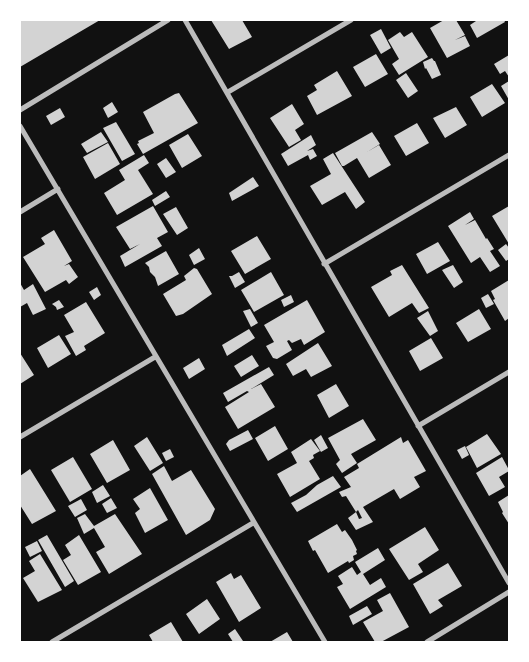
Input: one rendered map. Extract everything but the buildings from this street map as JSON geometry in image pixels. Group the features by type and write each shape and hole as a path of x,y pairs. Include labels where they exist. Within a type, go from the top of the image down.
{"street":[{"path":"20,110 168,20"},
{"path":"185,20 509,583"},
{"path":"228,92 351,20"},
{"path":"20,126 324,642"},
{"path":"324,264 509,155"},
{"path":"20,212 58,189"},
{"path":"20,437 155,357"},
{"path":"418,426 509,372"},
{"path":"52,642 253,523"},
{"path":"427,642 509,592"}]}
